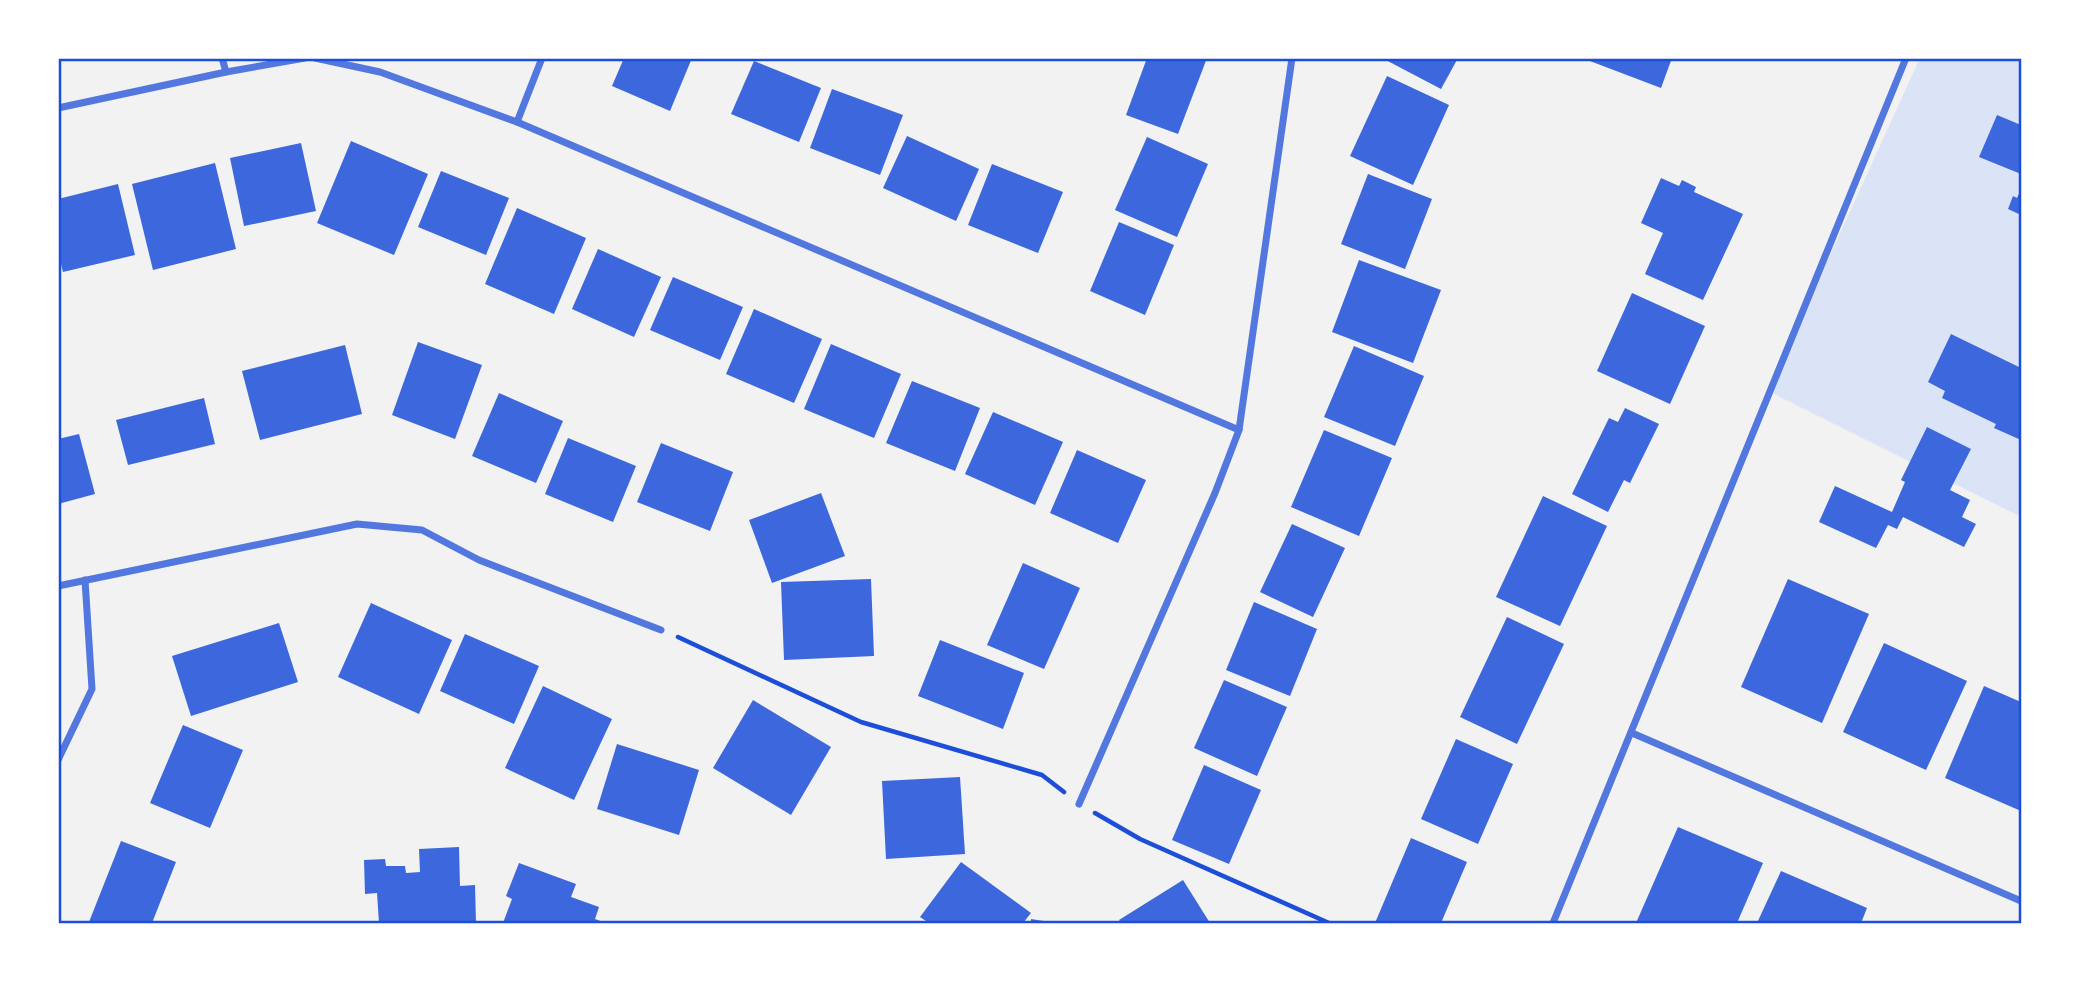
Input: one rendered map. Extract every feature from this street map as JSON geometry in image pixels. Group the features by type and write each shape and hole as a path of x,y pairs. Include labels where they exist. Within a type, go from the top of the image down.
{"street":[{"path":"222,58 226,72"},
{"path":"58,108 305,58"},
{"path":"315,58 380,72 517,121 1239,430"},
{"path":"517,121 542,58"},
{"path":"1079,803 1215,493 1239,430 1292,58"},
{"path":"1553,923 1906,58"},
{"path":"58,586 357,524 422,530 479,559 661,630"},
{"path":"58,760 92,689 85,580"},
{"path":"1632,733 2021,901"}],"path":[{"path":"661,630 861,722 1042,775 1079,803 1140,839 1329,923"}],"shaded area":[{"path":"1920,58 2021,58 2021,517 1768,391"}],"building":[{"path":"624,58 692,58 670,111 612,86"},
{"path":"1147,58 1207,58 1178,134 1126,115"},
{"path":"1382,58 1458,58 1441,89"},
{"path":"1582,58 1672,58 1661,88"},
{"path":"754,61 821,88 799,142 731,114"},
{"path":"1387,76 1449,105 1413,185 1350,156"},
{"path":"832,89 903,115 880,175 810,148"},
{"path":"1997,115 2021,125 2021,174 1979,157"},
{"path":"907,136 979,169 956,221 883,188"},
{"path":"1147,137 1208,164 1177,237 1115,210"},
{"path":"351,141 428,174 394,255 317,223"},
{"path":"301,143 316,211 244,226 230,158"},
{"path":"215,163 236,249 153,270 132,184"},
{"path":"992,164 1063,192 1038,253 968,225"},
{"path":"441,171 509,198 486,255 418,227"},
{"path":"1368,174 1432,199 1405,269 1341,244"},
{"path":"1661,178 1679,186 1682,180 1696,187 1694,192 1743,214 1703,300 1645,274 1663,233 1641,223"},
{"path":"118,184 135,255 63,272 58,252 58,199"},
{"path":"2021,189 2021,215 2008,209 2013,196 2017,198"},
{"path":"517,208 586,238 554,314 485,284"},
{"path":"1119,222 1174,245 1145,315 1090,291"},
{"path":"598,249 661,277 634,337 572,309"},
{"path":"1359,260 1441,290 1413,363 1332,332"},
{"path":"673,277 743,307 720,360 650,330"},
{"path":"1632,293 1705,326 1670,404 1597,371"},
{"path":"754,309 822,339 794,403 726,374"},
{"path":"1951,334 2021,368 2021,440 1994,428 1996,424 1942,398 1945,391 1928,382"},
{"path":"418,342 482,365 455,439 392,415"},
{"path":"831,344 901,374 874,438 804,409"},
{"path":"345,345 362,414 260,440 242,371"},
{"path":"1354,346 1424,376 1395,446 1324,417"},
{"path":"912,381 980,408 955,471 886,443"},
{"path":"499,393 563,421 536,483 472,456"},
{"path":"204,398 215,444 128,465 116,420"},
{"path":"1625,408 1659,424 1630,483 1624,480 1608,512 1572,494 1609,418 1618,422"},
{"path":"993,412 1063,442 1035,505 965,474"},
{"path":"1927,427 1971,449 1950,490 1970,500 1962,517 1976,524 1964,547 1903,517 1897,529 1888,525 1876,548 1819,522 1835,486 1892,512 1905,482 1901,480"},
{"path":"1324,430 1392,458 1359,536 1291,507"},
{"path":"79,434 95,494 58,504 58,439"},
{"path":"568,438 636,466 613,522 545,494"},
{"path":"661,443 733,472 710,531 637,502"},
{"path":"1077,450 1146,480 1118,543 1050,513"},
{"path":"821,493 845,556 772,583 749,520"},
{"path":"1543,496 1607,526 1560,626 1496,597"},
{"path":"1292,524 1345,548 1313,617 1260,592"},
{"path":"1023,563 1080,588 1044,669 987,645"},
{"path":"871,579 874,656 784,660 781,582"},
{"path":"1788,579 1869,614 1822,723 1741,687"},
{"path":"1254,602 1317,629 1290,696 1226,670"},
{"path":"371,603 452,640 419,714 338,677"},
{"path":"1507,617 1564,644 1517,744 1460,717"},
{"path":"279,623 298,682 191,716 172,656"},
{"path":"465,634 539,666 514,724 440,691"},
{"path":"940,640 1024,673 1003,729 918,696"},
{"path":"1884,643 1967,681 1926,770 1843,732"},
{"path":"1224,680 1287,707 1257,776 1194,748"},
{"path":"543,686 612,719 574,800 505,768"},
{"path":"1984,686 2021,702 2021,811 1945,778"},
{"path":"753,700 831,747 791,815 713,768"},
{"path":"183,725 243,750 210,828 150,803"},
{"path":"1456,739 1513,764 1478,844 1421,819"},
{"path":"617,744 699,770 679,835 597,809"},
{"path":"1204,765 1261,790 1229,864 1172,840"},
{"path":"960,777 965,854 886,859 882,781"},
{"path":"1678,827 1763,863 1737,923 1636,923"},
{"path":"1411,838 1467,862 1441,923 1375,923"},
{"path":"121,841 176,862 152,923 89,922"},
{"path":"459,847 460,886 475,885 476,923 379,923 377,893 365,894 364,860 385,859 386,866 405,866 406,873 420,872 419,849"},
{"path":"961,862 1031,913 1023,923 929,923 920,917"},
{"path":"519,863 576,884 571,897 599,907 595,919 606,923 503,923 512,899 506,896"},
{"path":"1781,871 1867,908 1861,923 1757,923"},
{"path":"1183,880 1210,923 1121,923 1119,920"},
{"path":"1031,919 1050,922 1050,923 1031,923"}]}
